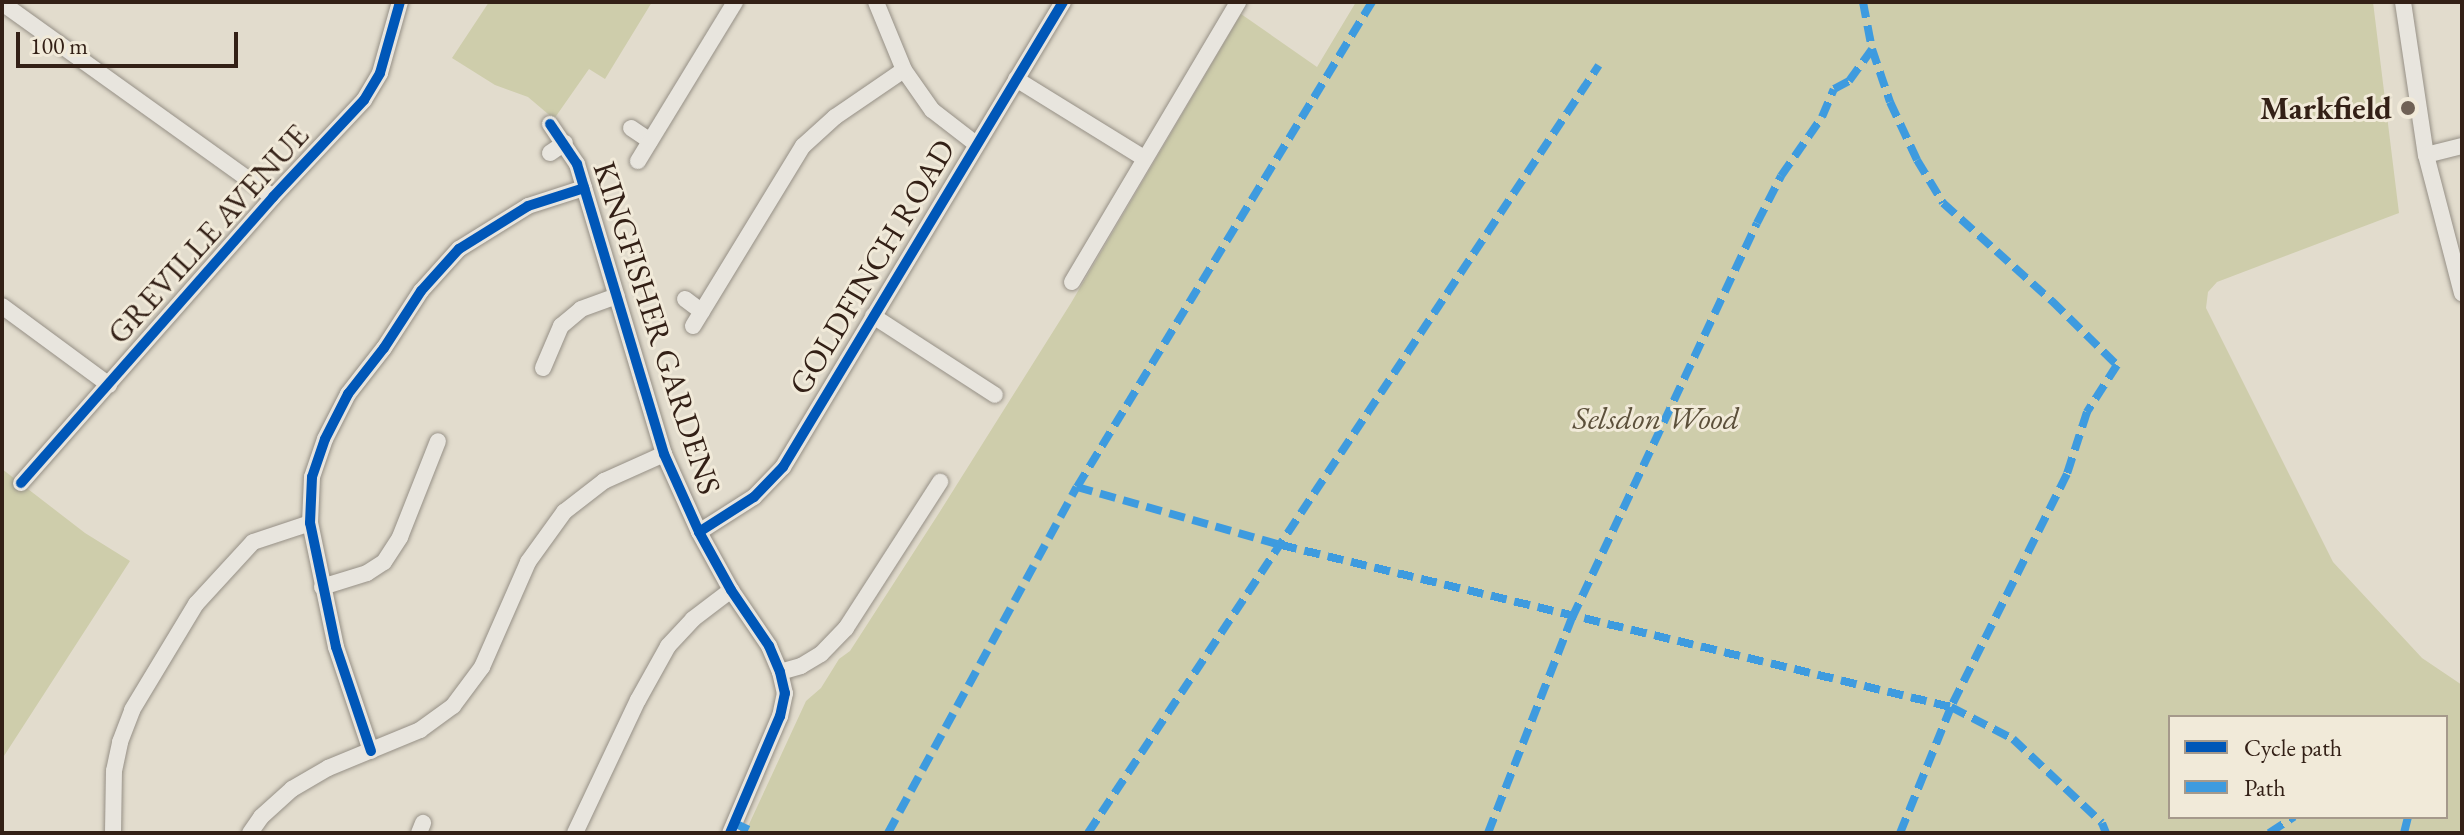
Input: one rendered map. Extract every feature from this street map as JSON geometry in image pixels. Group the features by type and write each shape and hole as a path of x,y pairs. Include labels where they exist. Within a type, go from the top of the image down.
{"street":[{"name":"GREVILLE AVENUE","path":"21,483 273,197 364,100 380,73 400,2"},
{"path":"638,161 735,2"},
{"path":"876,2 904,70 932,110 976,144"},
{"name":"GOLDFINCH ROAD","path":"699,532 754,497 783,467 1063,2"},
{"path":"1072,282 1238,2"},
{"path":"2403,2 2426,155 2462,293"},
{"path":"2,3 273,197"},
{"path":"685,299 697,319 803,146 835,117 904,70"},
{"path":"1016,79 1144,158"},
{"name":"KINGFISHER GARDENS","path":"550,124 565,143 584,188 664,454 699,532 731,590 769,646 780,672 785,693 780,716 730,833"},
{"path":"631,128 650,141"},
{"name":"KINGFISHER GARDENS","path":"550,153 565,143"},
{"path":"2426,155 2462,146"},
{"path":"371,751 336,647 310,523 312,477 325,439 348,394 384,348 421,291 459,249 493,224 528,206 584,188"},
{"path":"543,357 561,326 581,309 617,296"},
{"path":"2,306 109,385"},
{"path":"873,316 995,395"},
{"path":"322,587 367,573 384,562 400,537 438,441"},
{"path":"250,833 261,817 292,789 328,768 420,730 453,706 482,667 528,562 564,512 604,481 664,454"},
{"path":"780,672 801,666 821,654 846,628 940,482"},
{"path":"107,832 114,771 120,742 132,710 196,604 253,542 310,523"},
{"path":"575,833 638,700 668,646 693,619 731,590"}],"green space":[{"path":"489,2 652,2 605,79 589,69 554,119 528,97 495,85 452,58"},
{"name":"Selsdon Wood","path":"1356,2 2373,2 2399,213 2217,282 2208,292 2206,308 2333,562 2422,658 2462,685 2462,833 745,833 806,701 821,688 839,659 850,651 939,513 1071,303 1241,14 1317,67"},
{"path":"2,469 85,533 130,561 2,759"}],"marked path":[{"path":"888,833 1077,487 1372,2"},
{"path":"1863,2 1872,49 1890,102 1917,160 1943,203 2052,301 2117,365 2087,412 2067,474 1951,707 1900,833"},
{"path":"1488,833 1572,618 1757,223 1781,176 1822,117 1834,89 1849,81 1872,49"},
{"path":"1088,833 1599,65"},
{"path":"1077,487 1281,545 1951,707 2013,739 2102,823 2106,833"},
{"path":"2269,833 2291,819"},
{"path":"2404,833 2408,819"},
{"path":"734,823 755,833"}],"cycle path":[{"path":"21,483 273,197 364,100 380,73 400,2"},
{"path":"699,532 754,497 783,467 1063,2"},
{"path":"550,124 577,164 664,454 699,532 731,590 769,646 780,672 785,693 780,716 730,833"},
{"path":"371,751 336,647 310,523 312,477 325,439 348,394 384,348 421,291 459,249 528,206 584,188"}],"place":[{"name":"Markfield","path":"2408,108"}]}
